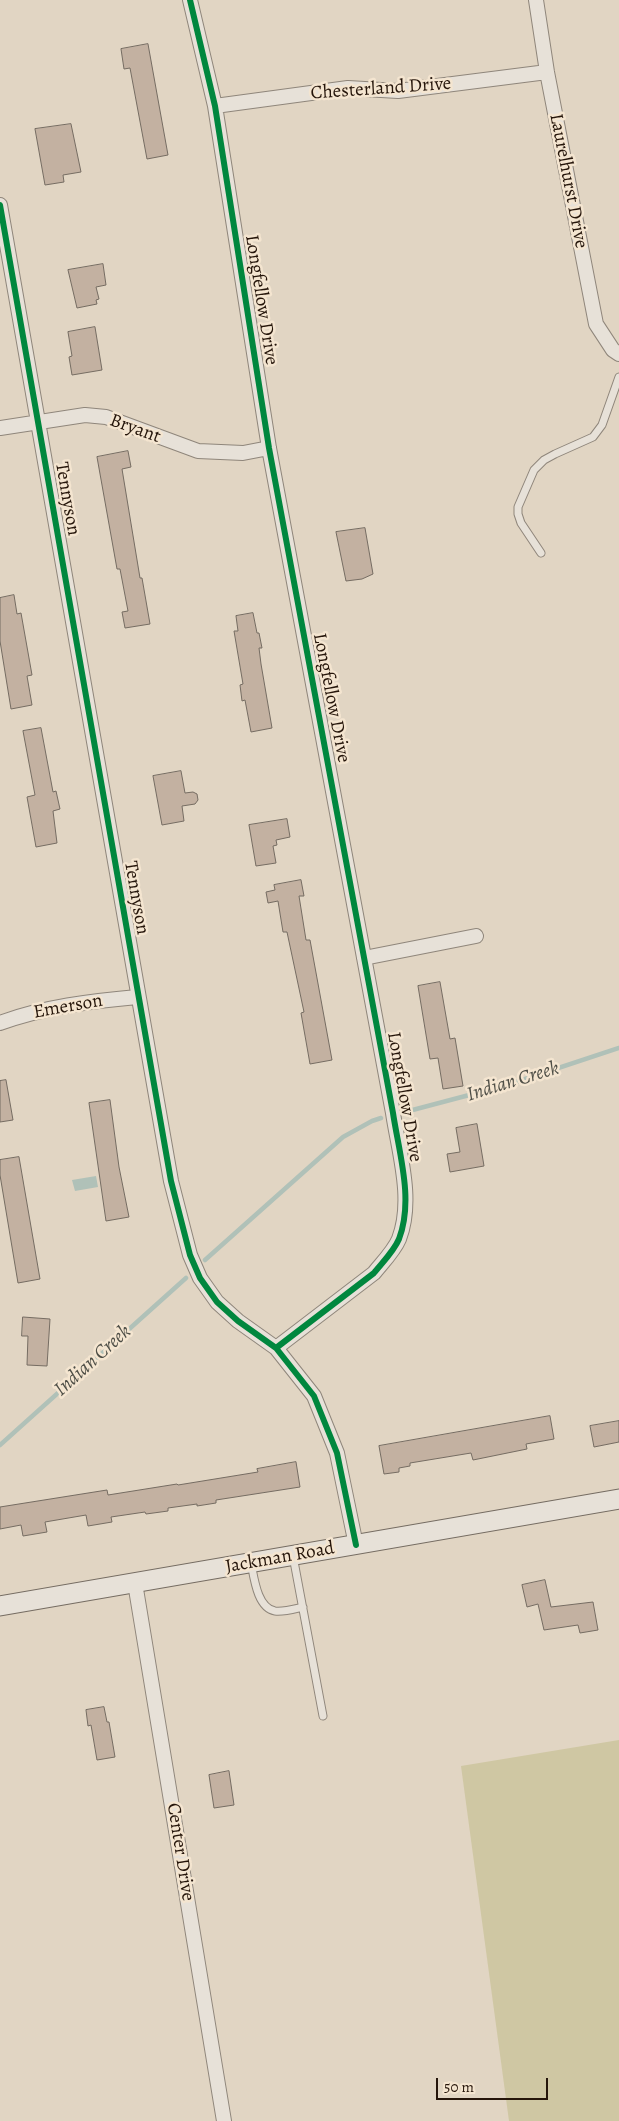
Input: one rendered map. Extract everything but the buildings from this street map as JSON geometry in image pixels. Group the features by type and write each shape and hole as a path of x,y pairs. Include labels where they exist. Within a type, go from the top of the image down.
{"street":[{"name":"Longfellow Drive","path":"190,0 215,106 270,448 405,1188 405,1215 399,1240 374,1272 276,1348"},
{"name":"Laurelhurst Drive","path":"536,0 547,72 596,324 613,350 619,354"},
{"name":"Chesterland Drive","path":"215,106 348,88 398,91 547,72"},
{"name":"Tennyson","path":"0,205 137,997 171,1181 190,1255 200,1278 218,1302 258,1337 276,1348 314,1396 336,1453 356,1544"},
{"name":"Bryant","path":"0,428 85,415 99,416 125,423 198,451 242,453 270,448"},
{"path":"364,958 476,936"},
{"name":"Emerson","path":"0,1023 18,1016 88,1003 137,997"},
{"name":"Jackman Road","path":"0,1606 619,1499"},
{"name":"Center Drive","path":"135,1583 224,2121"}],"lane":[{"path":"541,553 518,514 518,507 534,470 544,460 592,437 602,425 619,378"},
{"path":"293,1555 323,1716"},
{"path":"251,1563 260,1596 267,1607 278,1611 303,1607"}],"shaded area":[{"path":"96,1176 98,1187 75,1191 72,1180"},
{"path":"619,1740 619,2121 509,2121 461,1766"}],"waterway":[{"name":"Indian Creek","path":"405,1112 507,1085 619,1048"},
{"name":"Indian Creek","path":"205,1260 343,1137 381,1118"},
{"name":"Indian Creek","path":"0,1445 186,1278"}],"cycle path":[{"path":"190,0 215,106 269,448 404,1176 405,1208 403,1224 399,1239 394,1248 374,1273 276,1348"},
{"path":"0,205 171,1181 190,1255 200,1278 217,1302 238,1321 276,1348 314,1396 337,1453 356,1545"}]}
